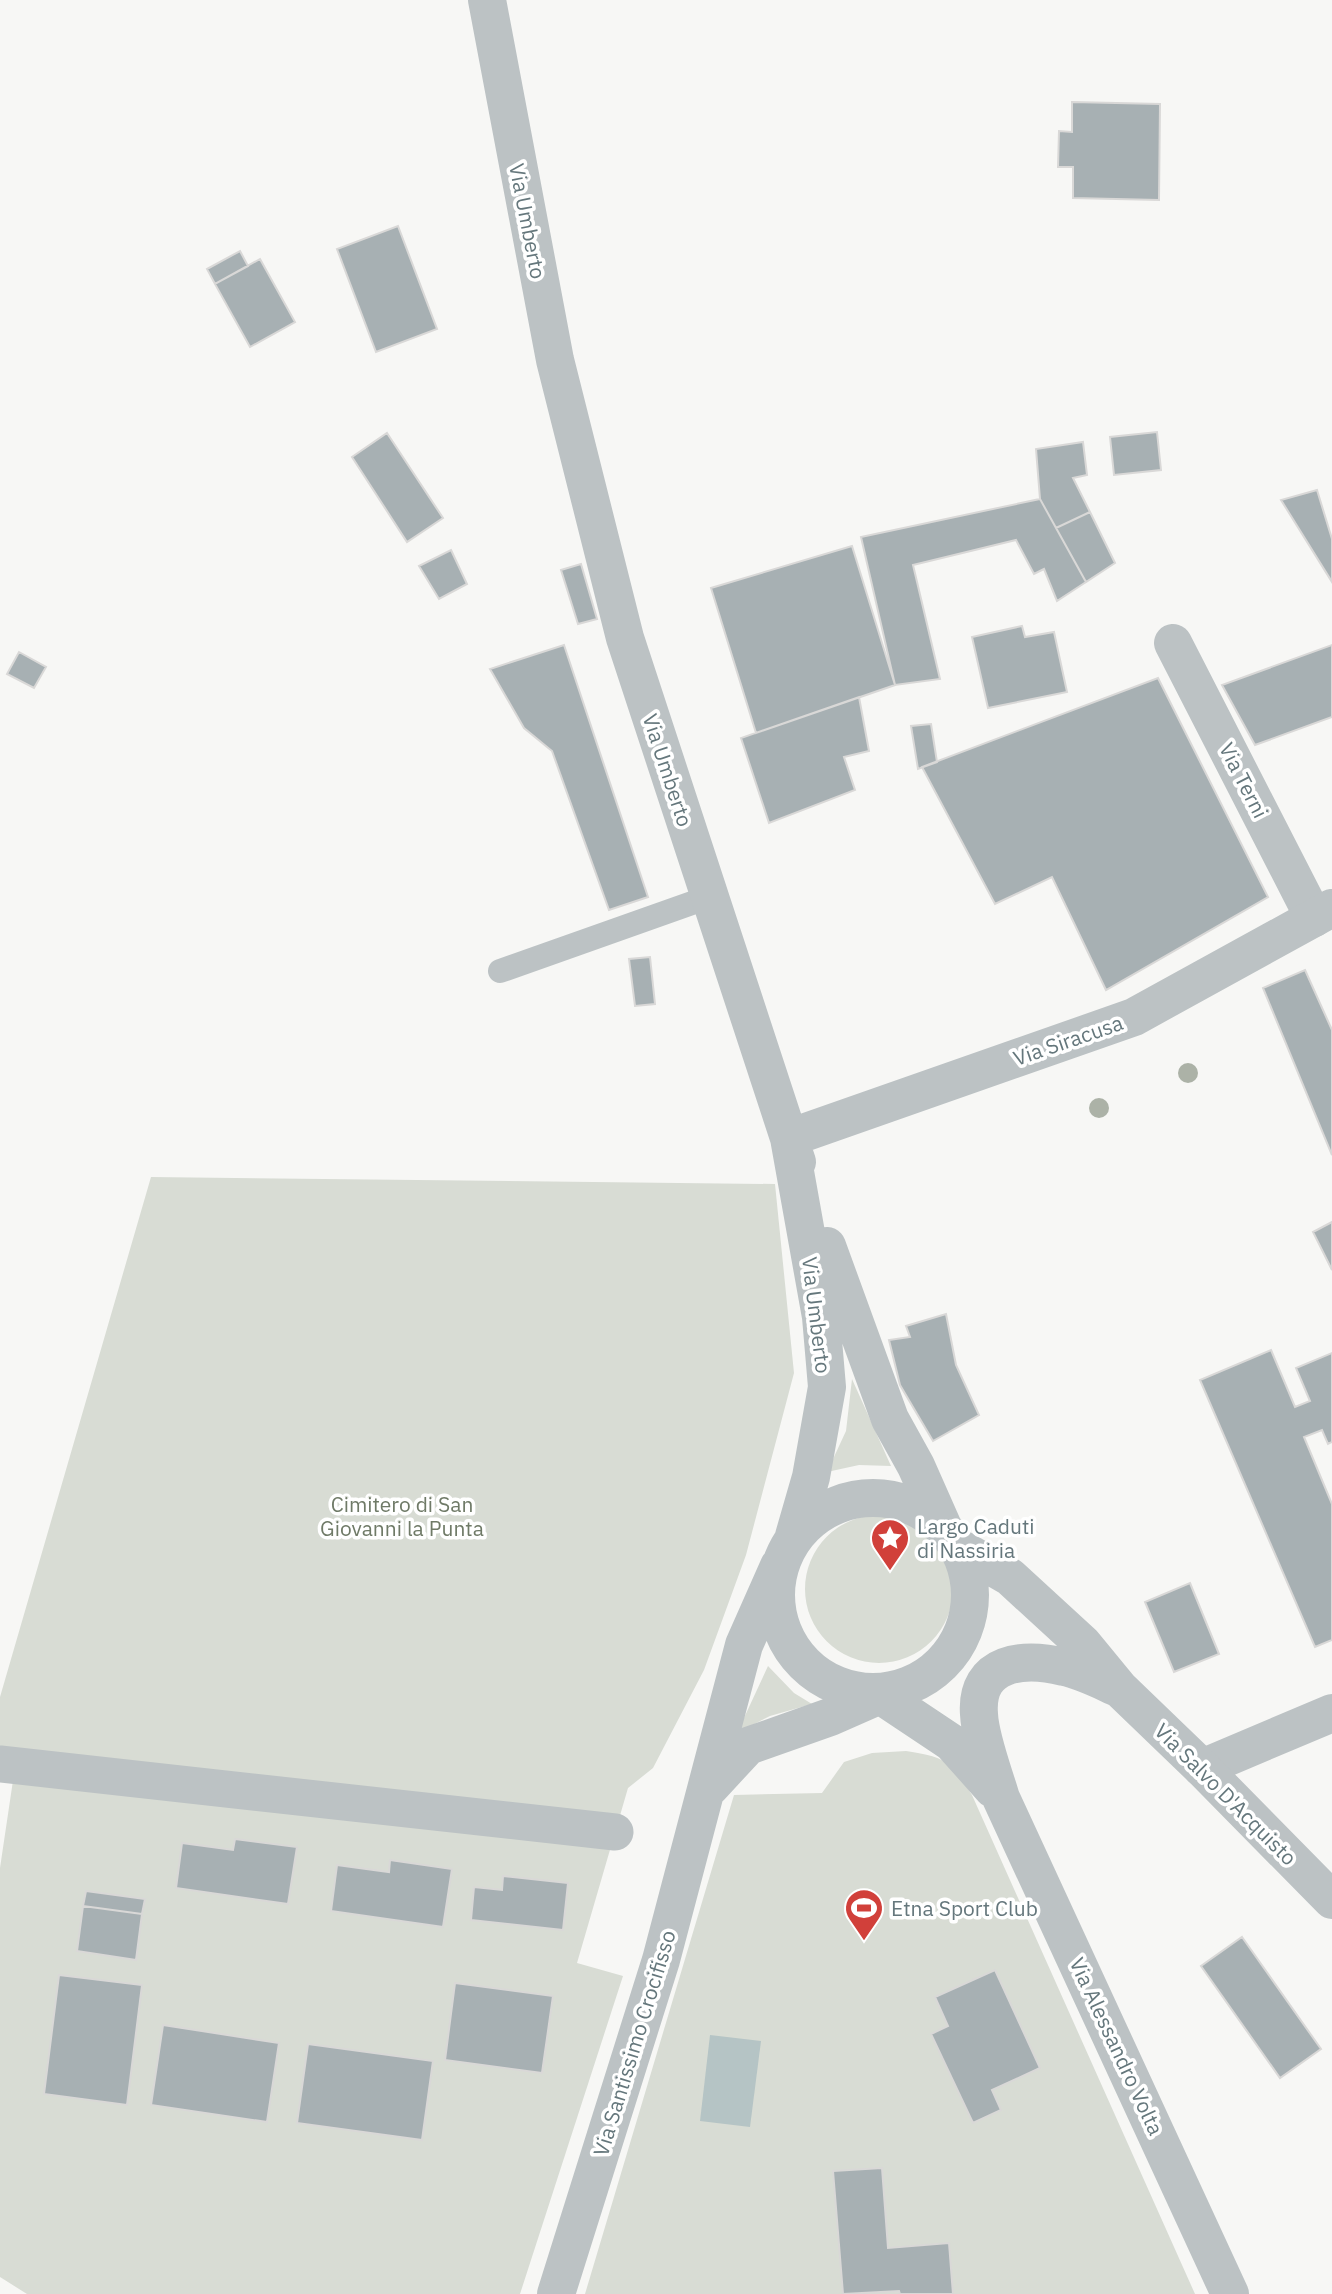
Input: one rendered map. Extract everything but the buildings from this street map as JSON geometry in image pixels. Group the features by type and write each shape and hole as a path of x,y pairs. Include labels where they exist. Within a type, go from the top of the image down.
{"street":[{"name":"Via Umberto","path":"487,0 558,373 625,638 789,1138 821,1317 827,1387 811,1477 787,1551"},
{"name":"Via Terni","path":"1173,643 1323,913"},
{"name":"Via Siracusa","path":"789,1138 1134,1017 1323,913"},
{"path":"789,1138 890,1419 966,1566 971,1586 970,1607 979,1717 1001,1798"},
{"path":"950,1537 916,1507 884,1498 850,1500 819,1513 787,1551 775,1596 778,1616 780,1626 794,1653 816,1675 843,1688 880,1695 952,1743 1001,1798"},
{"name":"Via Salvo D'Acquisto","path":"950,1537 1010,1577 1083,1644 1120,1689 1332,1900"},
{"name":"Via Santissimo Crocifisso","path":"556,2294 662,1961 744,1645 787,1551"},
{"path":"706,1791 748,1746 911,1685 937,1669 953,1651 964,1630 970,1607"},
{"path":"937,1669 975,1660 1043,1663 1066,1667 1120,1689"},
{"path":"979,1697 989,1676 1000,1668 1020,1663"},
{"path":"1202,1768 1332,1713"},
{"path":"0,1764 615,1832"},
{"name":"Via Alessandro Volta","path":"1001,1798 1230,2294"}],"lane":[{"path":"500,971 709,897"}],"green space":[{"name":"Cimitero di San Giovanni la Punta","path":"151,1177 775,1184 794,1373 746,1555 704,1670 653,1768 628,1788 577,1963 623,1976 520,2294 27,2294 0,2277 0,1868 15,1767 0,1764 0,1697"},
{"path":"852,1379 891,1466 859,1465 827,1472 846,1431"},
{"path":"879,1515 907,1521 931,1537 947,1561 953,1589 947,1617 931,1641 907,1657 879,1663 851,1657 827,1641 811,1617 805,1589 811,1561 827,1537 851,1521"},
{"path":"768,1666 794,1693 812,1704 770,1716 737,1733"},
{"name":"Etna Sport Club","path":"906,1751 946,1762 972,1795 1195,2294 585,2294 734,1795 822,1793 844,1762 872,1753"}],"shaded area":[{"path":"710,2035 761,2041 750,2127 700,2121"}],"place":[{"name":"Largo Caduti di Nassiria","path":"890,1572"},
{"name":"Etna Sport Club","path":"864,1942"}]}
